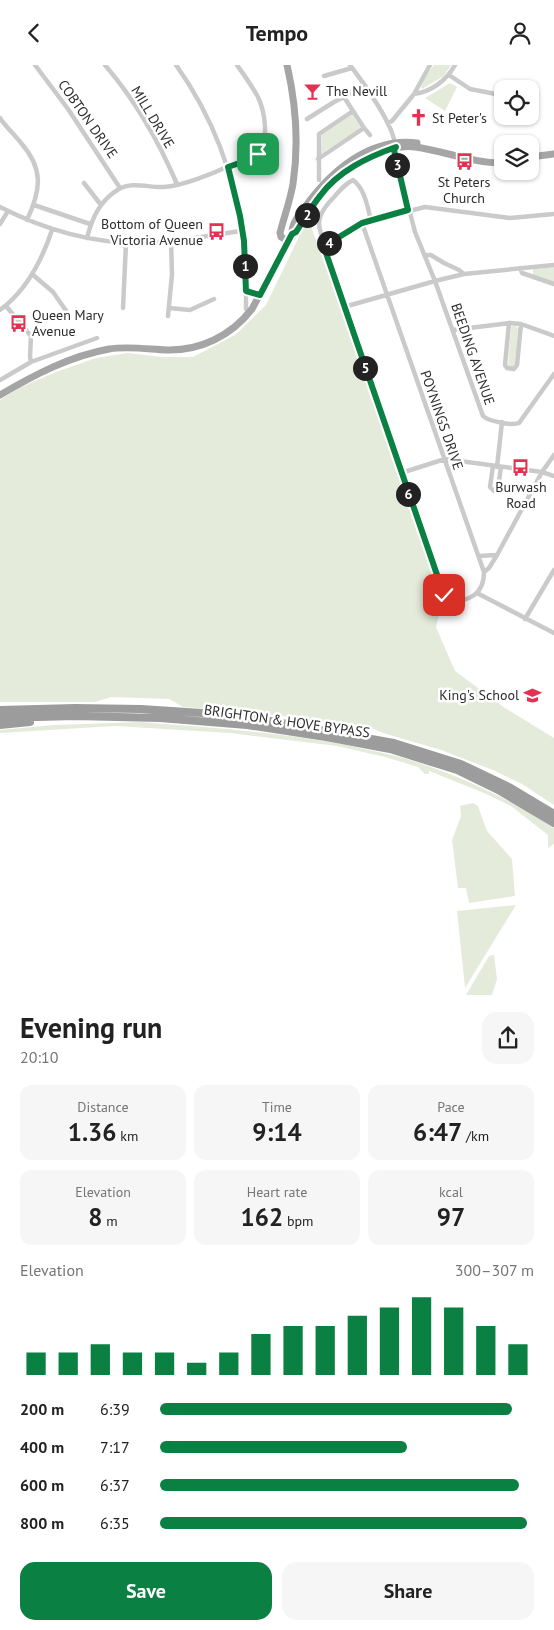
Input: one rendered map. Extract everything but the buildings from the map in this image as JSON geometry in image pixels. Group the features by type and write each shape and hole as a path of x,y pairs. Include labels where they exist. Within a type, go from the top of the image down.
{"highway":[{"path":"0,705 42,708"},
{"name":"BRIGHTON & HOVE BYPASS","path":"0,710 42,708 141,709 239,716 394,743 460,764 509,787 554,814"},
{"path":"0,725 75,716"},
{"name":"BRIGHTON & HOVE BYPASS","path":"0,718 150,717 247,725 390,749 457,770 500,791 554,823"}],"main road":[{"path":"287,65 293,98 296,137 292,185 280,233 281,237 288,241"},
{"path":"0,395 25,380 91,353 120,348 172,350 200,345 228,332 249,313 292,234 296,232 321,194 341,172 395,145 462,156 482,162 494,163"},
{"path":"539,156 554,154"},
{"path":"462,156 494,158"},
{"path":"539,160 554,159"}],"street":[{"name":"COBTON DRIVE","path":"35,65 73,117 120,188"},
{"name":"MILL DRIVE","path":"105,65 156,140 177,184"},
{"path":"176,65 191,86 208,117 228,167 240,216 245,251 246,309 249,313"},
{"path":"87,238 94,214 120,188 136,186 166,187 215,173 255,156 262,147 264,135 260,102 237,65"},
{"path":"388,123 392,121 414,94 430,65"},
{"path":"414,94 434,87 449,75 454,65"},
{"path":"324,77 351,67"},
{"name":"BEEDING AVENUE","path":"351,67 364,84 393,134 394,150 415,232 435,281 483,416 488,420 502,422"},
{"path":"449,75 470,89 494,94"},
{"path":"307,119 364,84"},
{"path":"344,97 370,135"},
{"path":"319,180 319,134 353,111"},
{"path":"1,121 30,153 34,163 38,192 27,220"},
{"path":"318,159 364,128"},
{"path":"371,220 359,185 353,181 347,183 319,215 319,233 326,245 325,250 344,307 448,605 470,599 478,593 484,581 484,572 489,568 497,555 542,472 554,455"},
{"path":"84,183 101,205"},
{"path":"34,205 90,225"},
{"path":"0,207 52,230 87,238 126,243 171,241 242,231"},
{"path":"326,245 362,223 425,207 510,218 554,214"},
{"path":"0,224 8,211"},
{"name":"POYNINGS DRIVE","path":"362,223 484,572"},
{"path":"0,310 18,293 32,274 52,230"},
{"path":"168,316 172,275 171,241"},
{"path":"123,308 126,243"},
{"path":"425,255 431,255 464,274"},
{"path":"344,307 464,274 554,265"},
{"path":"520,268 522,273 554,284"},
{"path":"32,274 52,292 67,312"},
{"path":"246,291 260,295"},
{"path":"169,307 190,310 214,299"},
{"path":"6,306 31,336 30,357 32,361"},
{"path":"509,323 505,365 510,369 514,369 517,365 521,324"},
{"path":"453,330 509,323 521,324 554,336"},
{"path":"0,380 32,361 97,339"},
{"path":"497,467 502,422 515,425 519,423 554,374"},
{"path":"402,473 444,459 542,472 554,476"},
{"path":"479,556 497,555"},
{"path":"525,619 554,570"},
{"path":"478,593 554,633"}],"green space":[{"path":"434,65 451,65 444,76 422,89 421,87 426,76"},
{"path":"450,83 457,87 445,111 425,98"},
{"path":"352,114 361,128 321,154 322,133"},
{"path":"308,218 449,603 439,614 436,627 455,671 505,708 554,738 554,805 522,784 493,770 441,750 383,733 362,724 361,726 242,711 183,707 169,699 111,697 95,702 0,702 0,400 19,388 96,358 128,353 162,357 193,357 235,335 266,305"},
{"path":"554,267 554,282 533,275 533,269"},
{"path":"514,325 518,328 515,365 508,367 511,327"},
{"path":"140,722 290,736 340,744 410,760 448,773 520,807 554,828 554,844 548,848 548,835 511,806 484,793 429,771 429,774 425,774 418,767 337,746 230,733 115,726 0,733 0,730 54,725"},
{"path":"473,803 478,806 487,831 512,859 515,896 469,903 466,888 458,888 452,840 461,816 460,806"},
{"path":"516,905 465,988 457,911"},
{"path":"494,955 497,979 492,995 466,995 489,956"}],"place":[{"name":"The Nevill","path":"312,91"},
{"name":"St Peter's","path":"418,118"},
{"name":"St Peters Church","path":"464,162"},
{"name":"Bottom of Queen Victoria Avenue","path":"217,232"},
{"name":"Queen Mary Avenue","path":"18,323"},
{"name":"Burwash Road","path":"521,467"},
{"name":"King's School","path":"533,695"}],"route":[{"path":"258,154 253,158 228,167 244,241 246,291 260,295 292,234 296,232 321,194 337,178 356,165 396,147 394,150 408,210 362,223 326,245 325,250 444,595"}]}
